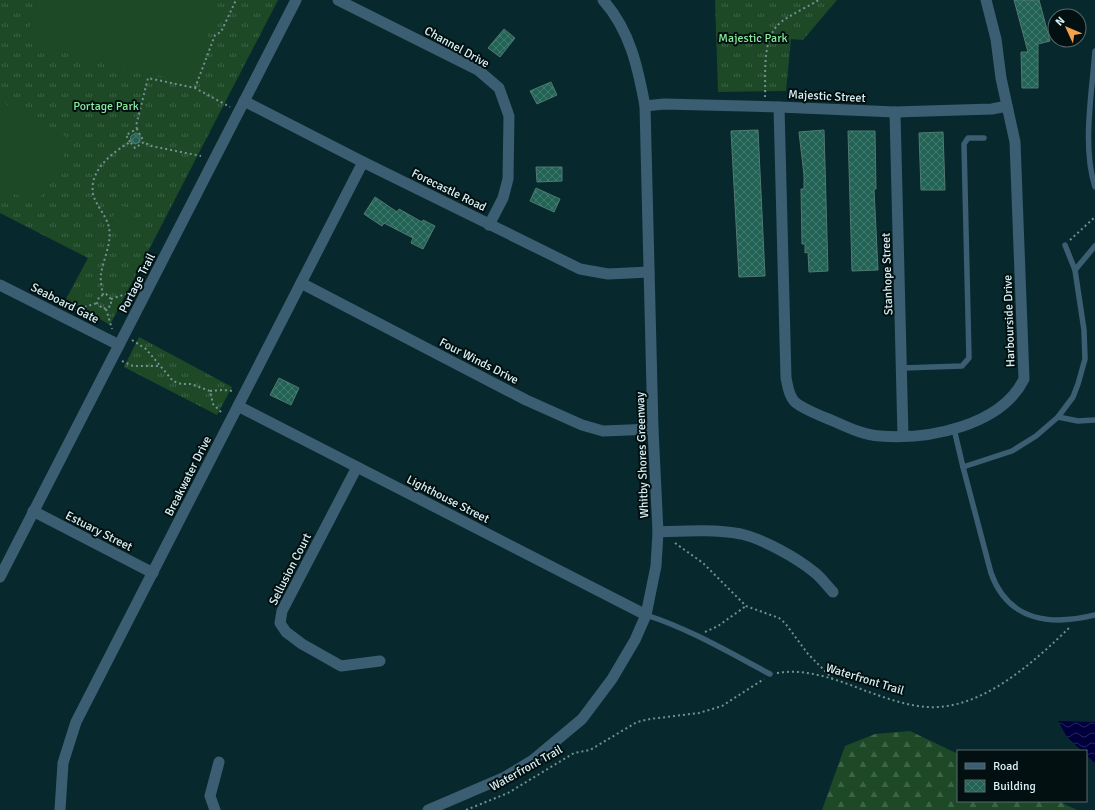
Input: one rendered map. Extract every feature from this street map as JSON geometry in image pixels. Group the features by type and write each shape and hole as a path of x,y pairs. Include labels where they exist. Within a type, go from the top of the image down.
{"street":[{"name":"Portage Trail","path":"0,577 296,0"},
{"name":"Channel Drive","path":"338,0 478,70 499,88 509,116 508,179 503,198 489,225"},
{"name":"Whitby Shores Greenway","path":"428,810 505,777 533,760 582,719 612,679 635,640 646,615 656,566 658,532 653,429 645,106 634,54 623,32 603,0"},
{"name":"Harbourside Drive","path":"779,107 786,378 788,391 794,402 825,418 858,432 879,436 928,435 954,429 978,420 1010,400 1018,392 1024,379 1015,142 1001,78 996,39 986,0"},
{"name":"Forecastle Road","path":"244,100 363,162 580,269 608,274 649,272"},
{"name":"Majestic Street","path":"645,106 664,104 895,112 992,109 1007,106"},
{"name":"Stanhope Street","path":"895,112 903,368 903,436"},
{"name":"Breakwater Drive","path":"60,810 63,763 76,722 363,162"},
{"name":"Four Winds Drive","path":"301,283 526,400 582,425 603,431 653,429"},
{"name":"Seaboard Gate","path":"0,285 119,345"},
{"name":"Lighthouse Street","path":"238,406 646,615"},
{"name":"Sellusion Court","path":"357,467 282,611 280,623 286,632 302,644 341,666 380,660"},
{"name":"Estuary Street","path":"34,511 153,573"},
{"path":"658,532 703,531 742,534 763,542 798,561 815,572 833,592"},
{"path":"215,810 210,796 219,762"}],"lane":[{"path":"1095,51 1089,133 1091,172 1095,187"},
{"path":"903,368 962,366 969,358 964,144 968,138 984,138"},
{"path":"963,467 1012,452 1036,436 1058,416 1076,391 1085,359 1084,330 1075,270 1065,245"},
{"path":"1075,270 1095,246"},
{"path":"1058,416 1078,421 1095,420"},
{"path":"954,429 996,589 1006,599 1029,615 1059,621 1077,620 1095,615"},
{"path":"646,615 666,622 694,635 770,674"}],"path":[{"path":"195,88 215,35 221,32 236,0"},
{"path":"765,100 768,47 771,33 781,22 819,0"},
{"path":"201,156 151,146 144,142 136,126 148,78 195,88 233,109"},
{"path":"137,129 126,136 135,148 144,142"},
{"path":"103,295 100,276 109,239 109,228 93,194 94,179 105,160 114,151 130,142"},
{"path":"1065,245 1095,217"},
{"path":"111,299 132,292"},
{"path":"106,294 111,299 111,306 103,309 98,303 99,297 103,295 106,294"},
{"path":"75,310 98,303"},
{"path":"106,308 112,329"},
{"path":"130,338 146,349 173,381 181,384 191,384 210,391 223,390 237,393"},
{"path":"119,360 133,366 161,366"},
{"path":"210,391 213,404 220,413 225,415"},
{"path":"675,543 703,563 746,606 779,618 785,623 808,654 832,678"},
{"path":"694,635 718,626 746,606"},
{"name":"Waterfront Trail","path":"466,810 508,793 574,753 590,750 637,722 650,718 699,714 722,706 770,674 788,672 832,678 888,699 917,706 940,707 970,700 1010,678 1040,656 1077,620"}],"green space":[{"name":"Portage Park","path":"0,0 278,0 110,325 66,299 88,258 0,213"},
{"path":"36,0 217,0 199,69 185,82 26,42"},
{"name":"Majestic Park","path":"715,0 837,0 803,40 791,39 786,91 718,92"},
{"path":"0,101 72,140 36,205 0,186"},
{"path":"117,204 136,211 129,231 110,226"},
{"path":"139,337 232,387 217,415 124,367"},
{"path":"910,731 957,754 957,802 1060,802 1077,810 822,810 845,746 875,734"}],"water":[{"path":"1058,721 1095,722 1095,763 1087,756 1087,750 1081,750 1067,737"}],"building":[{"path":"1014,0 1039,0 1047,30 1047,42 1038,44 1038,88 1022,88 1021,52 1028,52"},
{"path":"504,29 515,38 500,57 488,48"},
{"path":"551,82 557,95 537,104 530,91"},
{"path":"758,130 765,276 739,277 731,131"},
{"path":"824,130 828,271 809,272 808,252 805,253 805,244 802,244 801,189 804,189 804,175 799,132"},
{"path":"848,131 875,131 876,189 874,189 878,270 852,271"},
{"path":"943,132 945,190 921,190 919,133"},
{"path":"136,133 140,135 140,142 135,144 130,141 131,136"},
{"path":"536,167 562,167 562,181 537,182"},
{"path":"536,188 560,199 554,212 530,201"},
{"path":"375,197 397,212 399,209 422,222 423,220 435,226 423,249 411,243 413,238 384,223 382,226 364,214"},
{"path":"279,378 299,388 291,405 270,395"}]}
